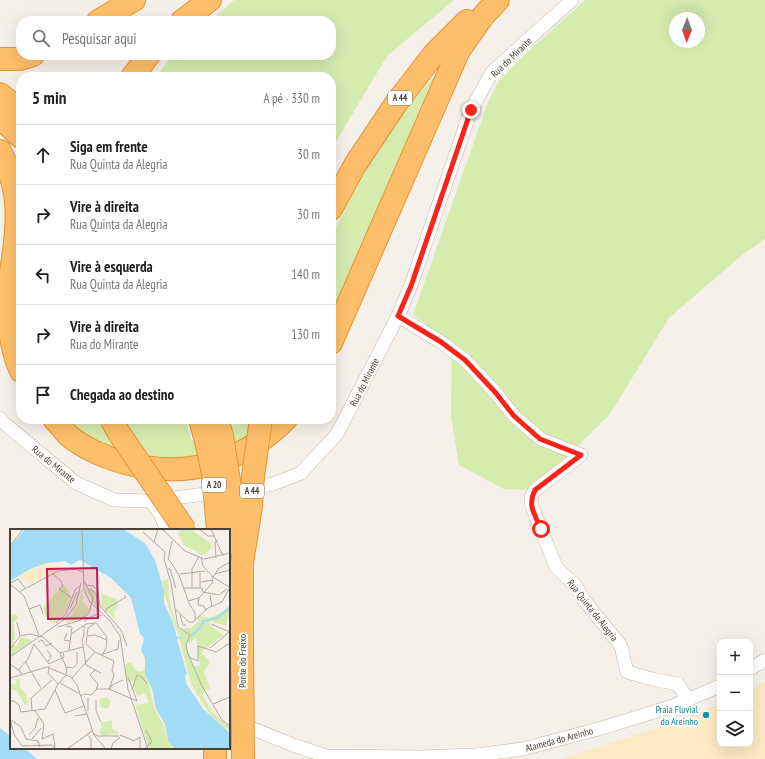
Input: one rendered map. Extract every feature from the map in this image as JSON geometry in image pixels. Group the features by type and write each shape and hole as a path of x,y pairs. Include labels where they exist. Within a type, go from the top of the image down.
{"highway":[{"path":"107,16 134,0"},
{"path":"189,16 210,0"},
{"name":"A 44","path":"336,199 354,165 397,102 434,54 488,0"},
{"path":"336,332 459,50 483,16 498,0"},
{"path":"0,59 16,59"},
{"path":"136,72 145,60"},
{"path":"0,94 16,107"},
{"path":"0,118 16,132"},
{"path":"0,150 11,175 16,203 16,231 8,301 10,336 16,355"},
{"path":"59,424 69,435 96,453 116,461 139,467 166,470 191,469 222,461 238,454 273,432 281,424"},
{"path":"114,424 184,529"},
{"name":"A 20","path":"206,424 215,432 242,563"},
{"name":"A 44","path":"242,563 251,506 253,476 260,424"},
{"name":"A 20","path":"215,432 213,473 218,529"},
{"name":"Ponte do Freixo","path":"242,563 243,759"}],"street":[{"name":"Rua do Mirante","path":"0,418 76,483 114,500 150,501 190,497 272,484 300,472 337,434 398,316 411,286 471,110 492,72 572,0"},
{"name":"Rua Quinta da Alegria","path":"398,316 441,342 465,360 495,392 514,416 540,439 581,455 535,490 531,497 532,506 556,567 576,586 584,600 621,646 627,672 678,684 688,700"},
{"path":"150,501 160,513 167,529"},
{"path":"753,667 765,660"},
{"name":"Alameda do Areinho","path":"230,719 293,745 326,756 421,757 476,755 523,749 602,728 673,706 717,687"}],"green space":[{"path":"234,0 454,0 387,56 336,142 336,72 160,72 169,60 336,60 336,16 216,16"},
{"path":"585,0 765,0 765,239 742,255 669,318 610,414 534,490 504,489 459,465 451,416 452,343 413,315 488,102 498,82 521,58"},
{"path":"441,67 336,309 336,228 361,178 395,122"},
{"path":"73,424 187,424 192,441 236,424 271,424 242,446 167,463 113,452"}],"sand":[{"name":"Praia Fluvial do Areinho","path":"765,682 765,759 560,759 664,726 717,705 717,747 753,747 753,688"}],"water":[{"path":"0,728 10,736 10,749 25,749 37,759 0,759"}],"place":[{"name":"Praia Fluvial do Areinho","path":"706,715"}],"route":[{"path":"471,110 411,286 398,316 441,342 465,360 495,392 514,416 540,439 581,455 535,490 531,497 532,506 541,529"}]}
